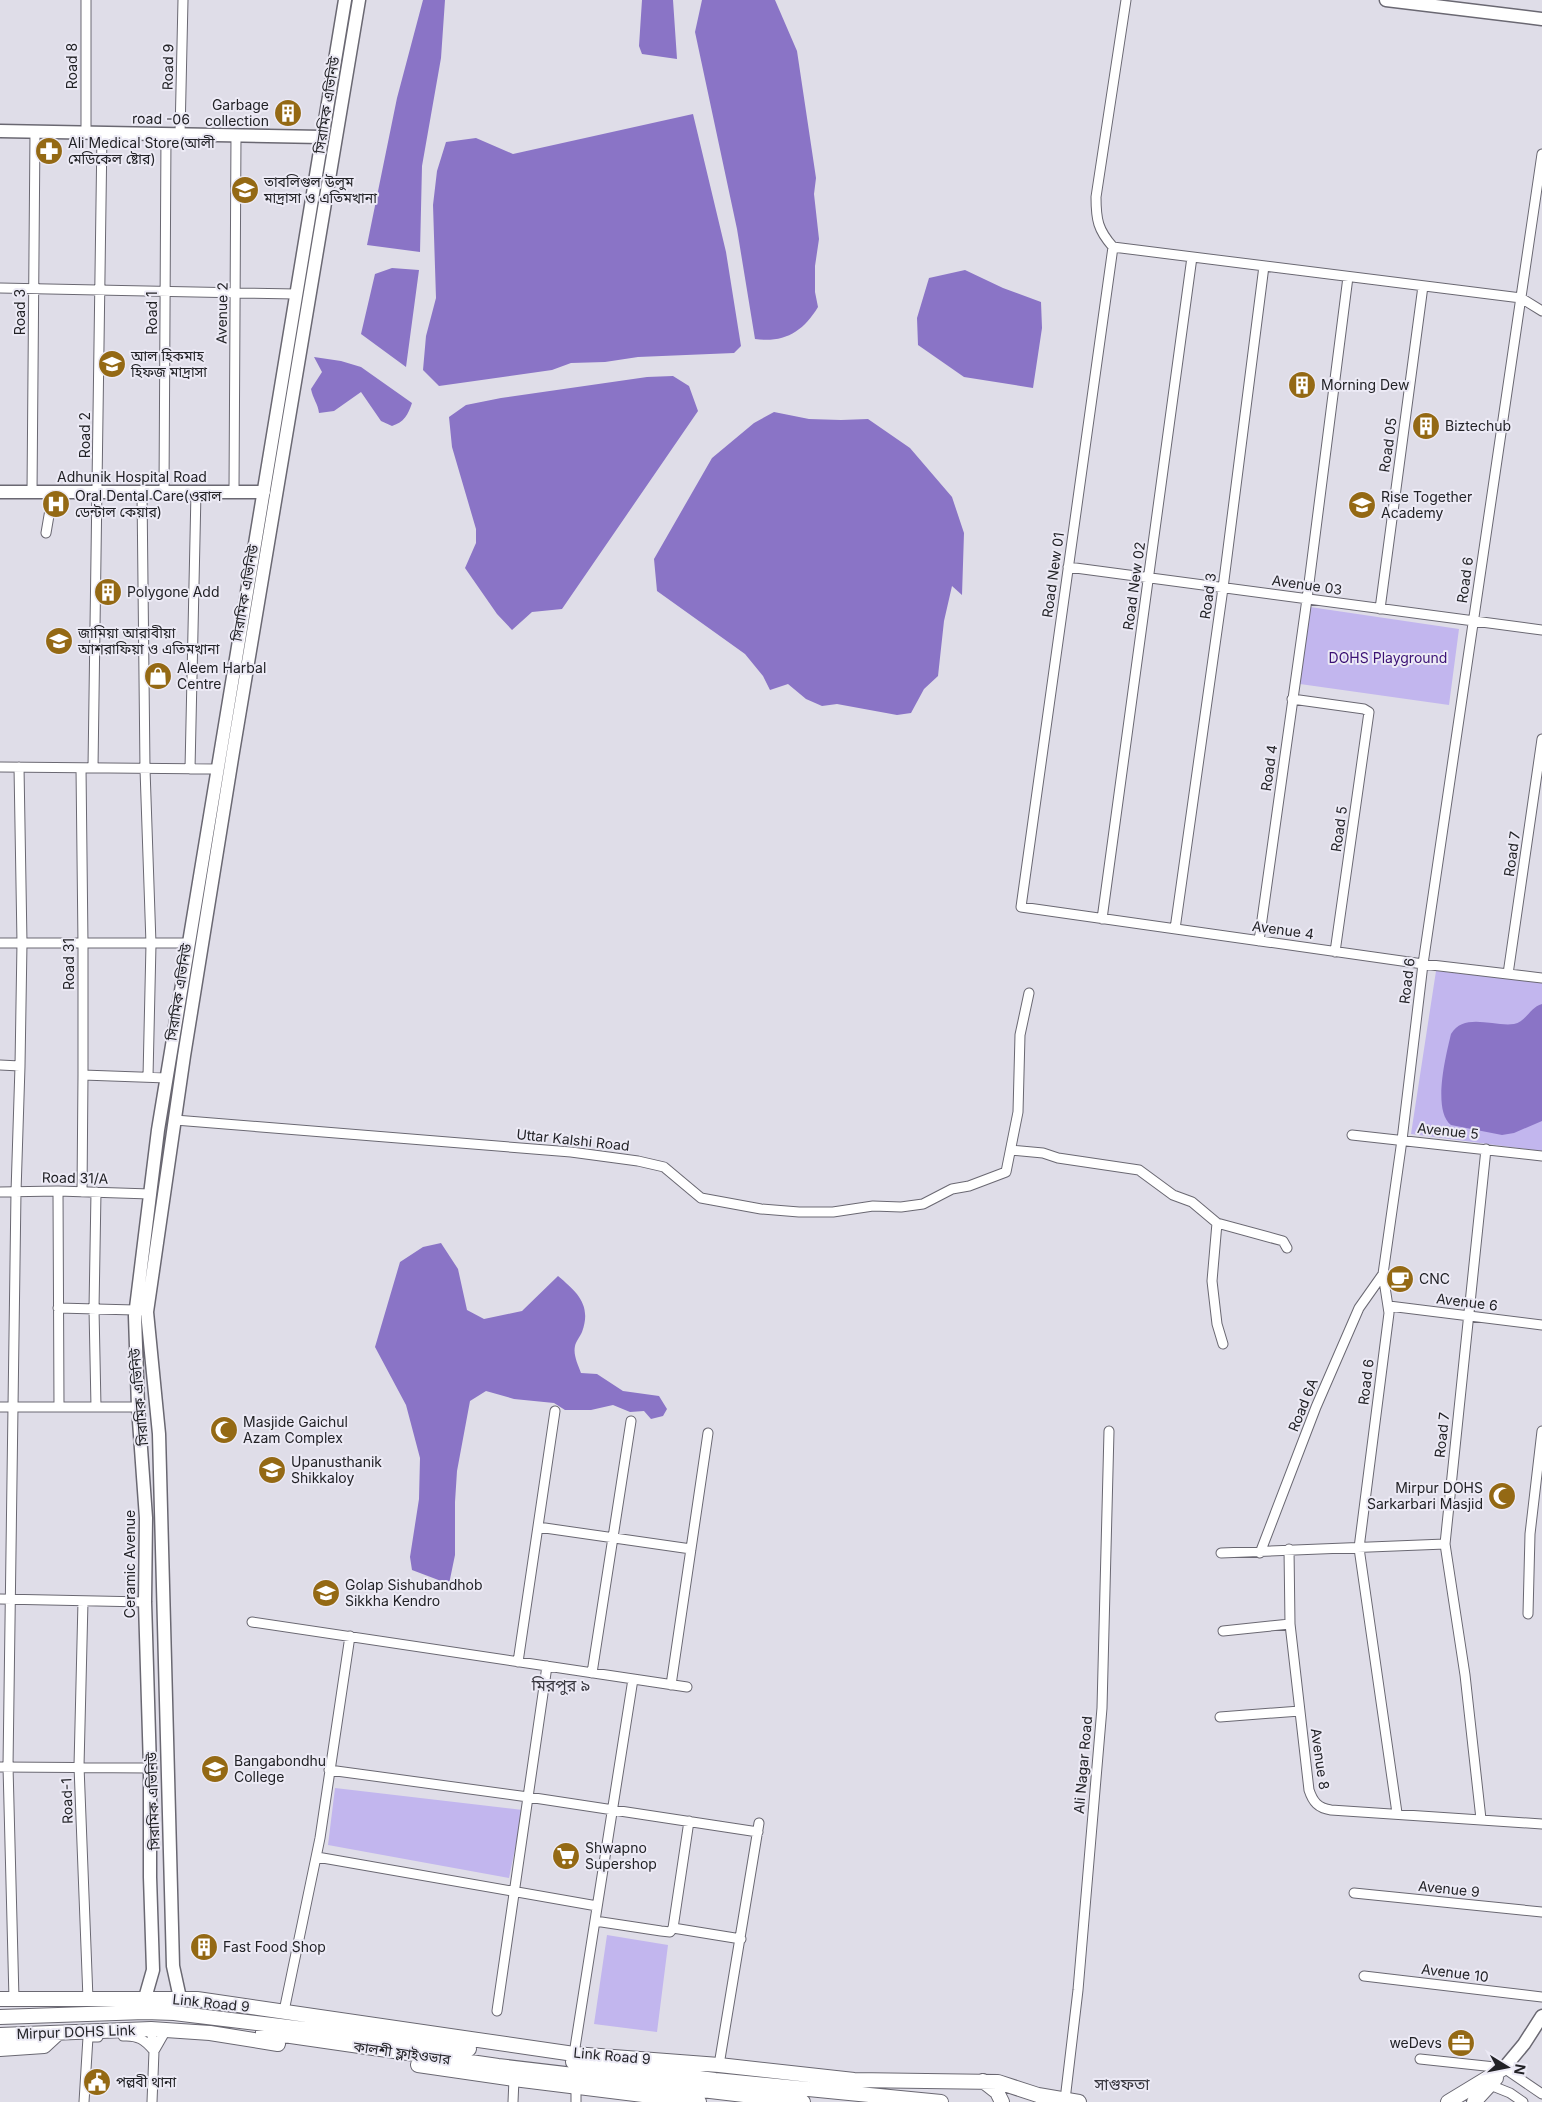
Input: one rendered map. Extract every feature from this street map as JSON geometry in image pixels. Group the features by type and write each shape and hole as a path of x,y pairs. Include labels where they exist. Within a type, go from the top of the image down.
{"main road":[{"name":"সিরামিক এভিনিউ","path":"158,1130 345,0"},
{"name":"সিরামিক এভিনিউ","path":"180,1998 173,1966 159,1434 147,1312 233,752 359,0"},
{"path":"1386,0 1542,19"},
{"name":"road -06","path":"0,131 322,137"},
{"name":"Adhunik Hospital Road","path":"0,492 264,492"},
{"name":"Ceramic Avenue","path":"145,1998 153,1970 145,1602 146,1518 138,1407 135,1310 158,1130"},
{"path":"7,1999 88,2000 145,1998"},
{"name":"Link Road 9","path":"145,1998 180,1998 284,2011 482,2042 574,2054 719,2065 854,2080 982,2080 998,2082 1038,2095 1072,2101"},
{"path":"0,2017 145,2012 174,2013 715,2080 941,2102"},
{"path":"1474,2102 1490,2086 1524,2044 1542,2016"},
{"name":"কালশী ফ্লাইওভার","path":"0,2026 128,2019 187,2021 498,2066 803,2102"},
{"path":"151,2029 210,2033 514,2079 699,2102"},
{"name":"Mirpur DOHS Link","path":"0,2035 151,2029"},
{"path":"0,2049 44,2046 57,2034"},
{"path":"1448,2102 1504,2068"},
{"path":"982,2080 997,2092 1002,2102"}],"street":[{"name":"Road 8","path":"86,0 86,133"},
{"name":"Road 9","path":"180,134 183,0"},
{"path":"1126,0 1096,197 1096,219 1104,237 1113,247 1521,298 1542,311"},
{"name":"Road 3","path":"32,492 35,132"},
{"name":"Road 2","path":"93,768 102,133"},
{"name":"Road 1","path":"164,492 166,134"},
{"name":"Avenue 2","path":"234,491 236,135"},
{"name":"Road 6","path":"1397,1813 1359,1548 1389,1306 1384,1290 1383,1274 1402,1140 1423,964 1542,154"},
{"name":"Road New 01","path":"1021,907 1113,247"},
{"name":"Road New 02","path":"1102,919 1192,257"},
{"name":"Road 3","path":"1175,929 1223,588 1264,266"},
{"name":"Road 4","path":"1259,941 1307,599 1348,277"},
{"name":"Road 05","path":"1380,608 1423,286"},
{"path":"0,288 296,294"},
{"path":"46,533 53,492"},
{"path":"142,492 145,769 151,944 148,1077"},
{"path":"190,769 196,492"},
{"name":"Avenue 03","path":"1068,567 1542,630"},
{"name":"Road 5","path":"1292,699 1367,710 1369,712 1335,952"},
{"name":"Road 7","path":"1508,974 1542,739"},
{"path":"0,767 218,769"},
{"path":"7,1999 4,1766 12,1599 16,1192 22,943 19,768"},
{"name":"Road 31","path":"81,768 84,944 82,1192"},
{"name":"Avenue 4","path":"1021,907 1423,964 1542,978"},
{"path":"0,943 189,943"},
{"path":"1029,993 1020,1035 1018,1112 1011,1150 1043,1153 1058,1158 1139,1170 1172,1195 1192,1202 1217,1223 1283,1241 1287,1248"},
{"path":"0,1065 20,1066"},
{"path":"83,1075 167,1078"},
{"name":"Uttar Kalshi Road","path":"175,1120 571,1152 638,1160 664,1167 701,1198 761,1209 833,1212 873,1206 901,1207 923,1204 952,1189 969,1186 1006,1172 1011,1150"},
{"name":"Avenue 5","path":"1352,1135 1542,1156"},
{"name":"Road 7","path":"1481,1819 1465,1675 1445,1544 1486,1149"},
{"path":"58,1191 59,1406"},
{"name":"Road 31/A","path":"0,1192 58,1191 150,1194"},
{"path":"96,1192 94,1310 96,1407"},
{"path":"1217,1223 1212,1281 1223,1344"},
{"name":"Road 6A","path":"1260,1553 1324,1389 1359,1308 1383,1274"},
{"name":"Avenue 6","path":"1389,1306 1542,1325"},
{"path":"58,1308 135,1310"},
{"path":"0,1407 138,1407"},
{"path":"518,1662 555,1411"},
{"path":"592,1673 631,1421"},
{"name":"Ali Nagar Road","path":"1072,2101 1078,1990 1102,1708 1109,1431"},
{"path":"1528,1614 1530,1534 1542,1431"},
{"path":"671,1685 708,1433"},
{"path":"538,1527 691,1550"},
{"path":"1221,1553 1260,1553 1289,1550 1445,1544"},
{"name":"Avenue 8","path":"1289,1550 1290,1624 1309,1790 1317,1805 1331,1810 1542,1824"},
{"path":"0,1599 145,1602"},
{"name":"Road-1","path":"83,1601 79,1766 88,2000"},
{"path":"252,1622 687,1687"},
{"path":"1223,1631 1290,1624"},
{"path":"284,2011 317,1857 350,1636"},
{"path":"497,2011 547,1666"},
{"path":"574,2054 633,1679"},
{"path":"1220,1717 1300,1711"},
{"path":"4,1766 150,1768"},
{"path":"329,1770 689,1821 759,1827 719,2065"},
{"path":"595,1920 670,1932 673,1928 689,1821"},
{"path":"317,1857 597,1906"},
{"name":"Avenue 9","path":"1354,1894 1542,1912"},
{"path":"673,1928 741,1939"},
{"name":"Avenue 10","path":"1364,1976 1542,1997"},
{"path":"151,2029 154,2051 152,2102"},
{"path":"154,2051 166,2030"},
{"path":"84,2102 88,2037 132,2036 145,2040 154,2051"},
{"path":"1420,2059 1504,2068 1542,2094"},
{"path":"513,2102 514,2079"},
{"path":"576,2086 576,2102"},
{"path":"1490,2086 1510,2093 1523,2102"}],"green space":[{"name":"DOHS Playground","path":"1310,607 1459,629 1449,705 1300,684"},
{"path":"1436,971 1542,982 1542,1151 1411,1134"},
{"path":"335,1788 523,1810 509,1878 328,1845"},
{"path":"607,1935 668,1945 657,2032 594,2024"}],"shaded area":[{"path":"423,0 445,0 441,58 422,166 420,252 367,245 397,98"},
{"path":"642,0 673,0 677,59 642,54 639,46"},
{"path":"702,0 775,0 797,51 816,178 814,194 819,239 815,266 815,292 818,307 806,323 792,334 784,337 765,340 755,339 737,229 695,32"},
{"path":"693,114 726,252 741,346 734,353 638,357 605,362 571,363 552,370 439,386 423,370 426,336 436,298 433,205 437,171 446,142 476,138 513,154"},
{"path":"392,268 419,270 406,367 361,334 375,274"},
{"path":"965,270 1003,288 1041,302 1042,328 1033,388 964,377 918,345 917,318 929,278"},
{"path":"314,357 341,361 361,367 412,403 407,414 403,420 392,426 381,421 361,392 334,411 319,413 311,389 322,372"},
{"path":"673,376 689,386 698,411 562,609 532,612 512,630 497,614 465,568 476,543 476,529 452,447 449,417 466,405 501,398 647,377"},
{"path":"774,412 809,419 868,419 910,448 952,497 964,533 962,595 952,586 944,621 938,676 924,689 911,713 897,715 837,704 822,706 806,699 788,684 770,690 763,676 745,654 657,591 654,559 712,458 754,423"},
{"path":"1542,1004 1542,1121 1514,1133 1502,1135 1451,1125 1445,1118 1441,1095 1451,1034 1457,1027 1471,1022 1518,1023 1534,1008"},
{"path":"441,1243 458,1269 467,1310 484,1319 522,1311 558,1276 577,1294 584,1307 585,1322 575,1349 576,1360 581,1373 597,1374 623,1391 659,1396 667,1409 663,1416 651,1419 644,1411 630,1412 613,1405 591,1410 565,1410 554,1403 514,1399 486,1391 470,1401 457,1471 455,1555 449,1584 412,1570 410,1557 419,1499 420,1458 406,1405 375,1347 400,1262 423,1247"}],"place":[{"name":"Garbage collection","path":"288,113"},
{"name":"Ali Medical Store(আলী মেডিকেল ষ্টোর)","path":"49,151"},
{"name":"তাবলিগুল উলুম মাদ্রাসা ও এতিমখানা","path":"245,190"},
{"name":"আল হিকমাহ হিফজ মাদ্রাসা","path":"112,364"},
{"name":"Morning Dew","path":"1302,385"},
{"name":"Biztechub","path":"1426,426"},
{"name":"Oral Dental Care(ওরাল ডেন্টাল কেয়ার)","path":"56,504"},
{"name":"Rise Together Academy","path":"1362,505"},
{"name":"Polygone Add","path":"108,592"},
{"name":"জামিয়া আরাবীয়া আশরাফিয়া ও এতিমখানা","path":"59,641"},
{"name":"Aleem Harbal Centre","path":"158,676"},
{"name":"CNC","path":"1400,1279"},
{"name":"Masjide Gaichul Azam Complex","path":"224,1430"},
{"name":"Upanusthanik Shikkaloy","path":"272,1470"},
{"name":"Mirpur DOHS Sarkarbari Masjid","path":"1502,1496"},
{"name":"Golap Sishubandhob Sikkha Kendro","path":"326,1593"},
{"name":"Bangabondhu College","path":"215,1769"},
{"name":"Shwapno Supershop","path":"566,1856"},
{"name":"Fast Food Shop","path":"204,1947"},
{"name":"weDevs","path":"1461,2043"},
{"name":"পল্লবী থানা","path":"97,2082"}],"district":[{"name":"মিরপুর ৯","path":"561,1685"},
{"name":"সাগুফতা","path":"1122,2084"}]}
